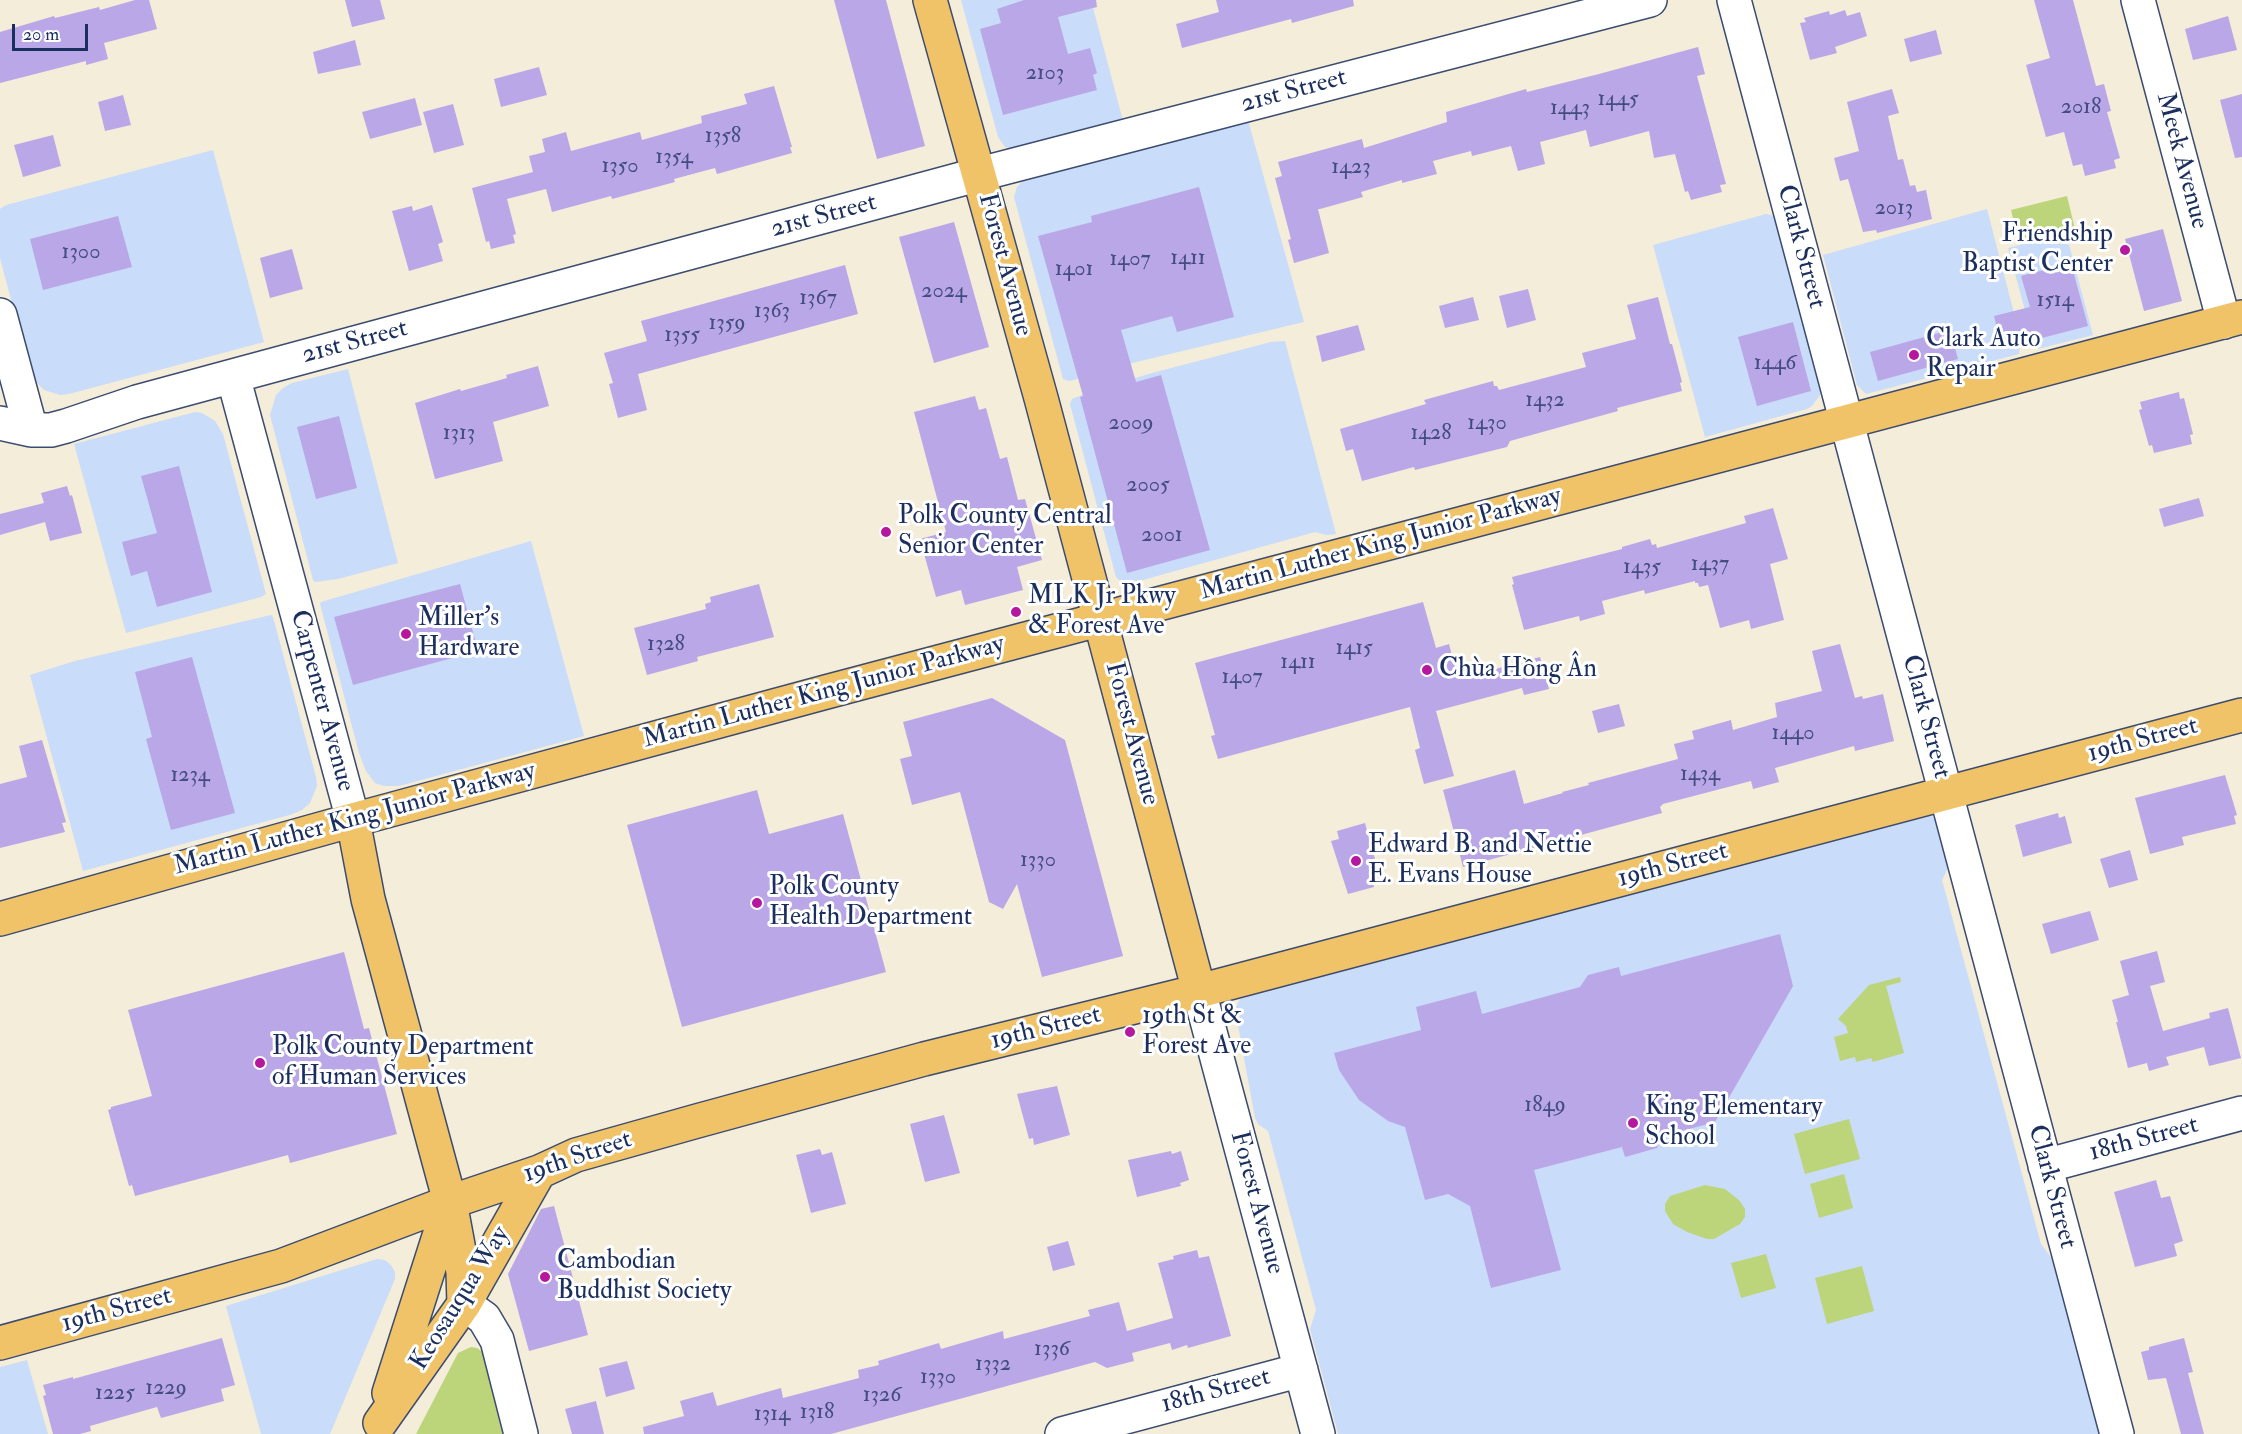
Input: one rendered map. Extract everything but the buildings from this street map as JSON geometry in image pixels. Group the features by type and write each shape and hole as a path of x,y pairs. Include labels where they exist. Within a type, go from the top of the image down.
{"main road":[{"name":"Forest Avenue","path":"930,0 980,174 1199,991"},
{"name":"Martin Luther King Junior Parkway","path":"0,919 353,820 1100,619 2233,319"},
{"name":"19th Street","path":"0,1342 281,1266 450,1202 539,1172 576,1155 697,1120 924,1059 1199,991 2242,715"},
{"name":"Carpenter Avenue","path":"353,820 368,899 450,1202 463,1272 464,1304"},
{"name":"Keosauqua Way","path":"377,1429 464,1304 539,1172"},
{"name":"Keosauqua Way","path":"377,1429 450,1202"}],"street":[{"name":"21st Street","path":"16,427 51,430 137,402 980,174 1650,0"},
{"name":"Clark Street","path":"1734,0 2117,1434"},
{"name":"Meek Avenue","path":"2138,0 2233,319"},
{"path":"0,315 16,427"},
{"name":"Carpenter Avenue","path":"233,376 353,820"},
{"name":"Forest Avenue","path":"1199,991 1318,1434"},
{"name":"18th Street","path":"2045,1166 2242,1113"},
{"path":"464,1304 484,1318 497,1340 522,1434"},
{"name":"18th Street","path":"1062,1434 1301,1370"}],"shaded area":[{"path":"961,0 1091,0 1123,121 1012,149 1005,147 998,137"},
{"path":"1248,120 1304,322 1128,364 1074,380 1063,379 1014,197 1017,187 1023,181"},
{"path":"213,150 264,342 69,394 60,395 44,390 30,371 0,258 0,209 6,205"},
{"path":"1987,209 2021,340 2019,354 1866,394 1857,385 1823,255"},
{"path":"1766,214 1775,216 1821,386 1820,395 1807,409 1705,437 1653,245"},
{"path":"2066,233 2093,335 2038,349 2008,248"},
{"path":"1285,341 1336,534 1326,535 1315,532 1132,583 1122,583 1116,577 1070,404 1072,399 1152,373 1271,342"},
{"path":"348,369 398,563 338,579 315,582 270,415 276,395 283,388 292,383"},
{"path":"195,412 202,413 215,421 223,434 266,594 126,633 74,444"},
{"path":"531,541 584,736 399,786 384,786 375,783 366,771 359,753 321,602"},
{"path":"271,615 316,777 317,786 310,803 293,814 83,871 30,675 75,661"},
{"name":"King Elementary School","path":"1928,814 1936,819 1949,866 1942,880 2041,1244 2056,1264 2103,1434 1338,1434 1310,1329 1316,1310 1268,1131 1258,1124 1255,1118 1235,1009 1240,999"},
{"path":"377,1259 385,1260 391,1265 395,1272 395,1279 330,1434 261,1434 226,1306"},
{"path":"27,1360 48,1434 0,1434 0,1367"}],"green space":[{"path":"2067,196 2075,229 2019,244 2011,210"},
{"path":"1900,977 1901,982 1886,986 1904,1053 1873,1062 1871,1058 1856,1062 1855,1057 1840,1061 1834,1037 1848,1033 1846,1026 1838,1019 1869,985"},
{"path":"1849,1119 1860,1159 1805,1174 1794,1134"},
{"path":"1844,1174 1853,1208 1819,1218 1810,1184"},
{"path":"1705,1185 1725,1189 1739,1200 1745,1209 1745,1217 1740,1224 1714,1239 1687,1232 1673,1224 1665,1211 1665,1204 1670,1196"},
{"path":"1766,1254 1776,1288 1741,1298 1731,1263"},
{"path":"1862,1266 1874,1311 1827,1324 1815,1278"},
{"path":"471,1347 487,1355 506,1434 416,1434 458,1353"}],"place":[{"name":"Friendship Baptist Center","path":"2125,250"},
{"name":"Clark Auto Repair","path":"1914,355"},
{"name":"Polk County Central Senior Center","path":"886,532"},
{"name":"MLK Jr Pkwy & Forest Ave","path":"1016,612"},
{"name":"Miller's Hardware","path":"406,634"},
{"name":"Chùa Hồng Ân","path":"1427,670"},
{"name":"Edward B. and Nettie E. Evans House","path":"1356,861"},
{"name":"Polk County Health Department","path":"757,903"},
{"name":"19th St & Forest Ave","path":"1130,1032"},
{"name":"Polk County Department of Human Services","path":"260,1063"},
{"name":"King Elementary School","path":"1633,1123"},
{"name":"Cambodian Buddhist Society","path":"545,1277"}]}
